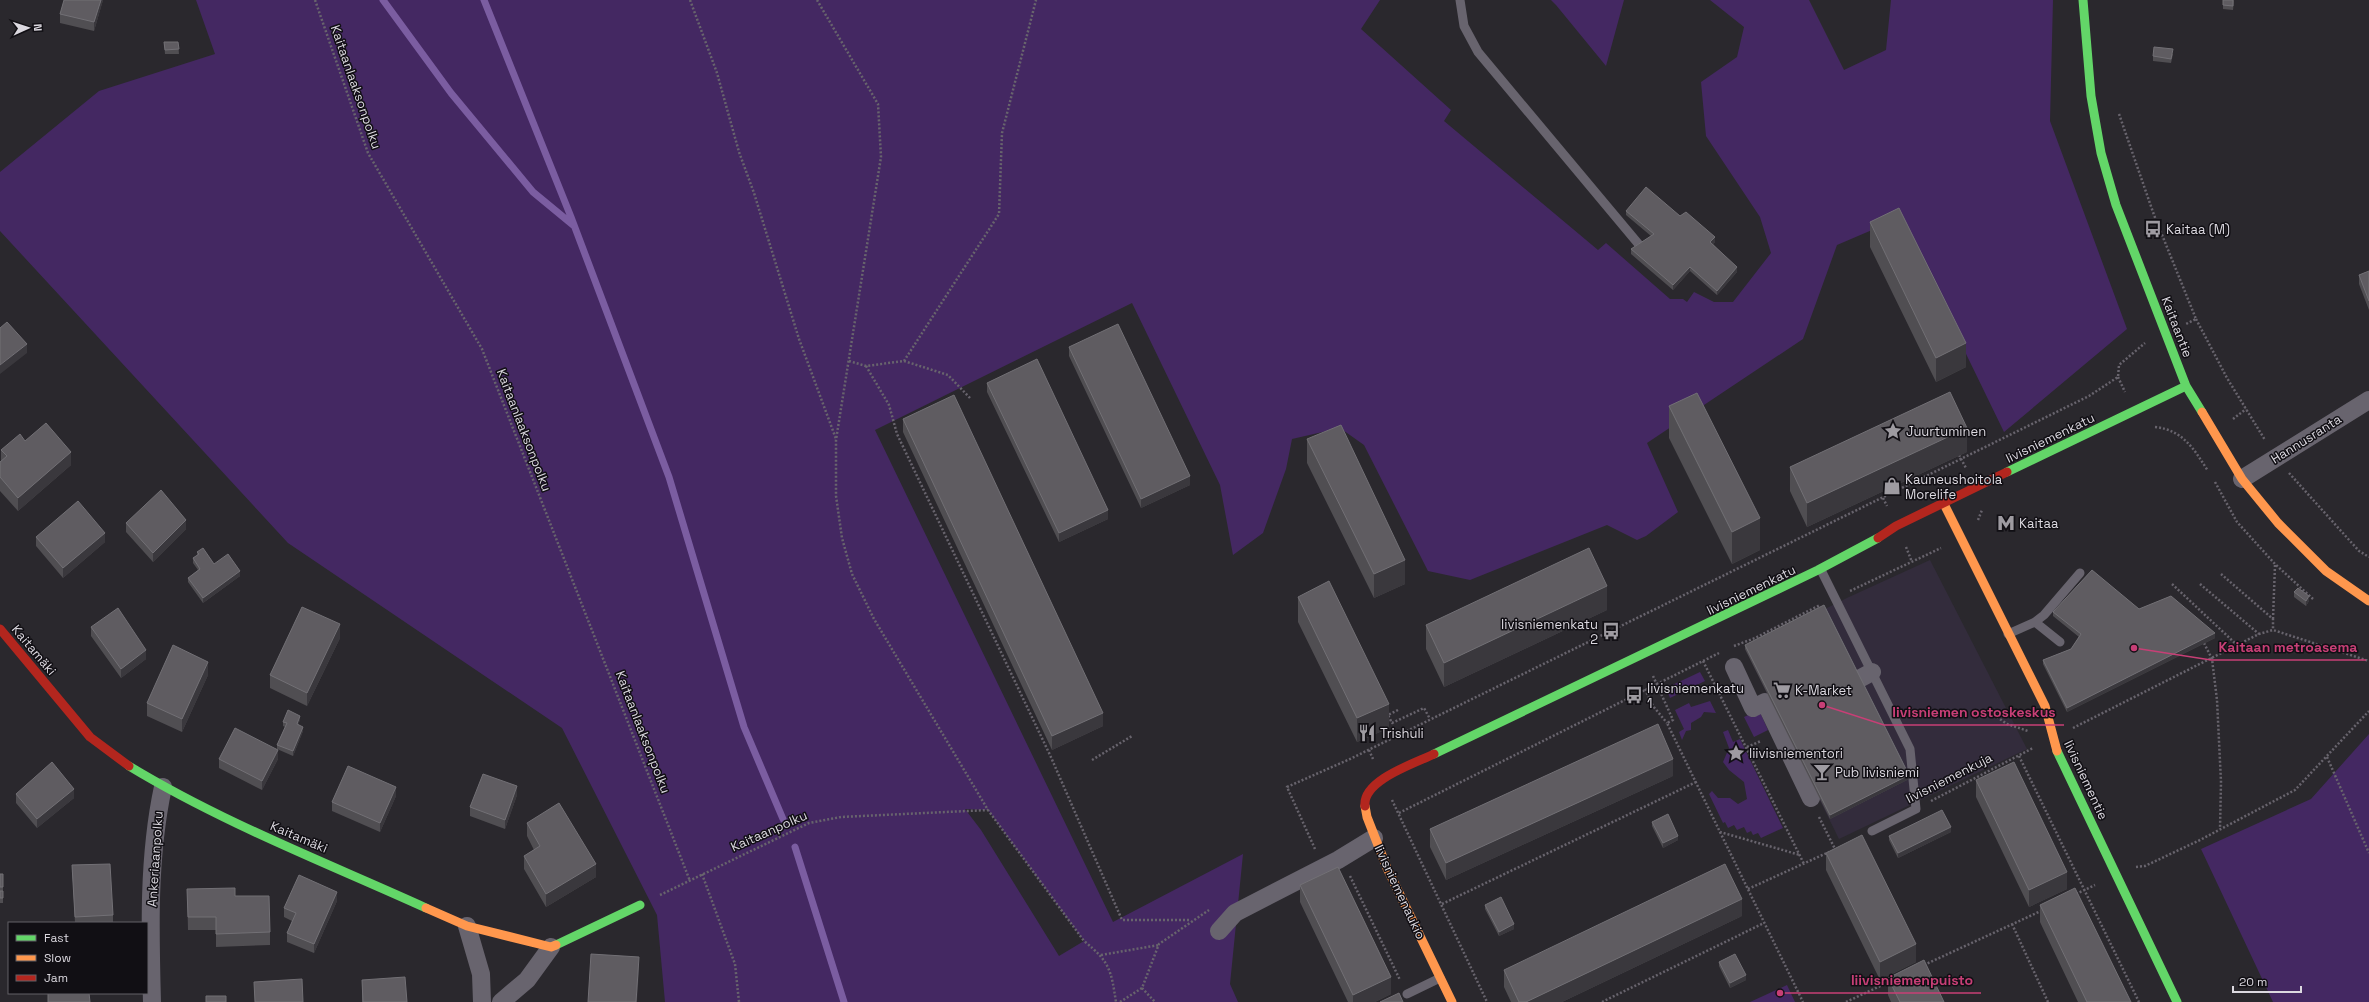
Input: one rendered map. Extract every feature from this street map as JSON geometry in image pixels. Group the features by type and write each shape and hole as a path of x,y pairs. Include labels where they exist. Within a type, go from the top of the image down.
{"street":[{"name":"Kaitaantie","path":"2083,0 2091,96 2103,161 2116,205 2186,386 2242,479 2278,522 2326,571 2369,602"},
{"name":"Iivisniemenkatu","path":"1374,838 1364,804 1369,790 1382,779 1821,570 1870,544 1896,526 2186,386"},
{"name":"Hannusranta","path":"2242,479 2369,400"},
{"name":"Iivisniementie","path":"1944,504 2045,706 2058,752 2177,1002"},
{"name":"Kaitamäki","path":"0,629 90,737 122,762 163,787 265,836 467,926 551,947"},
{"path":"1734,667 1753,708 1765,702 1777,720 1814,805"},
{"name":"Ankeriaanpolku","path":"152,1002 150,935 156,820 163,787"},
{"name":"Iivisniemenaukio","path":"1220,931 1235,913 1338,860 1374,838 1452,1002"},
{"path":"501,1002 527,980 551,947 640,906"},
{"path":"467,926 480,974 482,1002"}],"lane":[{"path":"1460,0 1464,26 1478,52 1641,248"},
{"path":"1821,570 1866,676 1910,749 1916,809"},
{"path":"2008,634 2035,622 2080,573"},
{"path":"2035,622 2060,642"},
{"name":"Iivisniemenkuja","path":"1872,831 1916,809"},
{"path":"1407,994 1440,978"}],"path":[{"name":"Kaitaanlaaksonpolku","path":"315,0 368,153 482,349 690,881"},
{"path":"690,0 717,73 739,152 754,193 799,339 836,440"},
{"path":"817,0 878,104 881,157 836,440 836,496 842,538 852,574 874,619 988,810 1084,941 1101,954 1111,972 1116,1002"},
{"path":"904,361 999,214 1002,133 1036,0"},
{"path":"2117,106 2122,127 2154,215 2196,319 2185,325"},
{"path":"2127,395 2118,378 2119,365 2140,346"},
{"path":"849,361 866,366 904,361 948,375 970,398"},
{"path":"866,366 889,405 897,434 1050,755 1122,920 1192,920"},
{"path":"1317,853 1286,787 1350,759 1938,471 2089,396 2118,378"},
{"path":"2229,422 2246,409"},
{"path":"2149,428 2168,429 2185,438 2212,477 2237,522 2275,564 2313,599"},
{"path":"1936,466 1938,471"},
{"path":"1977,524 1984,507"},
{"path":"1904,545 1912,562"},
{"path":"2273,630 2275,564"},
{"path":"2221,574 2273,619"},
{"path":"2172,584 2237,646"},
{"path":"2200,584 2259,634"},
{"path":"2068,731 2259,634 2273,630 2369,660"},
{"path":"1733,646 1755,638"},
{"path":"2204,643 2212,659 2221,782 2220,830"},
{"path":"1399,813 1725,649"},
{"path":"1703,661 1804,864"},
{"path":"1652,672 1673,720 1667,723"},
{"path":"1645,690 1653,706 1667,723 1803,1002"},
{"path":"1398,710 1388,715 1392,723 1424,708 1430,719"},
{"path":"1987,710 2007,724 2034,733"},
{"path":"2169,855 2295,790 2369,711"},
{"path":"1092,760 1132,736"},
{"name":"Iivisniemenkuja","path":"1916,809 2036,746"},
{"path":"2019,756 2139,1002"},
{"path":"2327,757 2369,853"},
{"path":"1382,779 1487,1002"},
{"path":"1442,904 1696,782"},
{"path":"1814,805 1835,849"},
{"name":"Kaitaanpolku","path":"640,906 702,874 809,823 841,817 988,810"},
{"path":"1720,832 1800,855"},
{"path":"1748,889 1841,846"},
{"path":"1348,870 1407,994"},
{"path":"702,874 735,964 739,1002"},
{"path":"2070,897 2084,890"},
{"path":"1920,967 2048,907"},
{"path":"1602,1002 1764,923"},
{"path":"2012,924 2048,1002"},
{"path":"1101,954 1159,944"},
{"path":"1846,1002 1893,980"},
{"path":"1142,988 1155,1002"}],"shaded area":[{"path":"196,0 1380,0 1361,29 1451,110 1444,121 1598,250 1606,243 1670,299 1683,299 1687,302 1694,292 1714,302 1733,302 1771,253 1760,217 1706,136 1701,82 1737,57 1744,27 1710,0 1809,0 1844,70 1886,50 1891,0 2053,0 2050,121 2127,329 2004,432 1900,218 1837,245 1803,339 1647,443 1678,512 1646,536 1637,540 1607,525 1470,580 1428,571 1364,445 1340,428 1292,439 1286,469 1263,533 1233,555 1220,485 1132,303 875,430 1113,922 1243,854 1230,984 1238,1002 665,1002 657,915 562,728 288,543 0,231 0,172 99,91 215,54","holes":["965,809 988,810 1084,941 1059,956 981,830"]},
{"path":"1551,0 1624,0 1606,66 1556,5"},
{"path":"1930,560 2027,749 1839,839 1745,649 1849,597"},
{"path":"1700,672 1705,681 1670,698 1666,688"},
{"path":"1710,701 1716,713 1704,712 1701,717 1691,723 1691,730 1686,731 1682,740 1679,732 1684,729 1675,710 1689,703 1691,707"},
{"path":"1759,710 1768,730 1754,737 1744,717"},
{"path":"1728,730 1733,742 1740,739 1783,828 1761,838 1758,833 1753,835 1751,831 1747,833 1744,827 1737,830 1734,825 1728,828 1725,822 1723,823 1709,794 1712,791 1718,798 1730,798 1738,804 1747,799 1744,782 1729,770 1723,762 1729,748 1723,732"},
{"path":"2369,734 2369,1002 2273,1002 2201,849 2311,799"},
{"path":"1787,985 1795,1002 1750,1002"}],"building":[{"path":"64,0 101,0 94,22 60,14"},
{"path":"2223,0 2233,0 2233,6 2223,5"},
{"path":"164,42 178,42 179,49 165,50"},
{"path":"2154,47 2173,49 2171,59 2153,56"},
{"path":"1646,187 1680,216 1686,212 1715,237 1710,242 1737,267 1717,291 1690,267 1673,285 1631,249 1654,234 1626,211"},
{"path":"1899,208 1966,343 1936,358 1870,222"},
{"path":"2369,271 2369,301 2359,275"},
{"path":"7,322 27,344 0,365 0,328"},
{"path":"1118,324 1190,476 1141,499 1069,347"},
{"path":"1037,359 1108,510 1059,533 987,383"},
{"path":"1950,392 1967,428 1807,503 1790,467"},
{"path":"1697,393 1760,518 1732,532 1669,406"},
{"path":"954,395 1103,713 1052,736 903,419"},
{"path":"46,423 71,452 18,498 0,477 0,462 7,456 1,450 20,434 25,441"},
{"path":"1341,425 1405,560 1374,574 1307,439"},
{"path":"161,490 186,520 153,553 126,523"},
{"path":"78,501 105,533 63,568 36,537"},
{"path":"203,548 214,564 228,554 240,571 203,598 188,578 200,569 193,558 199,554 197,552"},
{"path":"1589,548 1607,586 1444,663 1426,625"},
{"path":"2092,570 2139,609 2171,596 2215,633 2067,708 2043,660 2071,649 2081,634 2053,612"},
{"path":"1329,581 1389,704 1357,718 1298,597"},
{"path":"2298,588 2309,596 2306,601 2294,592"},
{"path":"1824,605 1909,775 1830,815 1745,645"},
{"path":"302,607 340,624 307,693 270,675"},
{"path":"118,608 146,650 121,669 91,627"},
{"path":"173,645 208,662 182,719 147,703"},
{"path":"288,710 300,716 297,724 303,727 293,751 277,745 287,723 283,722"},
{"path":"1658,724 1673,759 1446,863 1430,829"},
{"path":"235,728 278,750 262,781 219,759"},
{"path":"52,762 74,789 37,819 16,794"},
{"path":"2014,762 2067,872 2029,890 1976,780"},
{"path":"348,766 396,787 380,823 332,802"},
{"path":"483,774 517,786 505,820 470,807"},
{"path":"559,803 596,864 546,894 524,856 540,846 527,823"},
{"path":"1942,810 1951,827 1898,853 1889,836"},
{"path":"1668,814 1678,836 1663,843 1652,822"},
{"path":"1862,835 1916,944 1880,962 1826,853"},
{"path":"110,864 113,915 75,917 72,865"},
{"path":"1725,864 1742,899 1526,1002 1519,1002 1504,970"},
{"path":"1338,867 1391,977 1353,995 1300,885"},
{"path":"0,874 3,874 3,887 0,887"},
{"path":"299,875 337,892 314,944 287,933 296,913 284,908"},
{"path":"235,888 235,896 269,896 270,932 216,934 216,917 188,917 187,889"},
{"path":"2075,888 2131,1002 2087,1002 2040,905"},
{"path":"0,891 3,891 3,898 0,898"},
{"path":"1501,897 1514,924 1499,932 1485,905"},
{"path":"591,954 639,957 636,1002 588,1002"},
{"path":"1735,954 1746,975 1730,983 1719,962"},
{"path":"1924,960 1944,1002 1900,1002 1888,978"},
{"path":"405,977 407,1002 363,1002 362,980"},
{"path":"302,979 303,1002 255,1002 254,982"},
{"path":"1399,993 1403,1002 1380,1002"},
{"path":"48,994 89,994 90,1002 48,1002"},
{"path":"206,996 226,996 226,1002 206,1002"}],"waterway":[{"path":"383,0 451,93 533,192 573,225"},
{"path":"484,0 571,217 669,477 744,727 783,819"},
{"path":"795,847 844,1002"}],"traffic: fast":[{"path":"2083,0 2091,96 2101,153 2116,205 2186,386 2202,412"},
{"path":"2007,472 2186,386"},
{"path":"1434,754 1818,570 1878,538"},
{"path":"2057,751 2177,1002"},
{"path":"129,766 165,787 238,824 426,908"},
{"path":"556,945 640,905"}],"traffic: slow":[{"path":"2202,412 2242,479 2278,523 2326,571 2369,601"},
{"path":"1944,504 2045,706 2057,751"},
{"path":"1365,806 1367,817 1387,868 1452,1002"},
{"path":"426,908 467,926 551,947 556,945"}],"traffic: jam":[{"path":"1878,538 1896,526 2007,472"},
{"path":"0,629 90,737 129,766"},
{"path":"1365,806 1366,797 1372,788 1381,780 1434,754"}],"place":[{"name":"Kaitaa (M)","path":"2153,229"},
{"name":"Juurtuminen","path":"1893,431"},
{"name":"Kauneushoitola Morelife","path":"1892,486"},
{"name":"Kaitaa","path":"2006,523"},
{"name":"Iivisniemenkatu 2","path":"1611,631"},
{"name":"Kaitaan metroasema","path":"2134,648"},
{"name":"K-Market","path":"1782,690"},
{"name":"Iivisniemenkatu 1","path":"1634,695"},
{"name":"Iivisniemen ostoskeskus","path":"1822,705"},
{"name":"Trishuli","path":"1367,733"},
{"name":"Iiivisniementori","path":"1736,753"},
{"name":"Pub Iivisniemi","path":"1822,772"},
{"name":"Iiivisniemenpuisto","path":"1780,993"}]}
